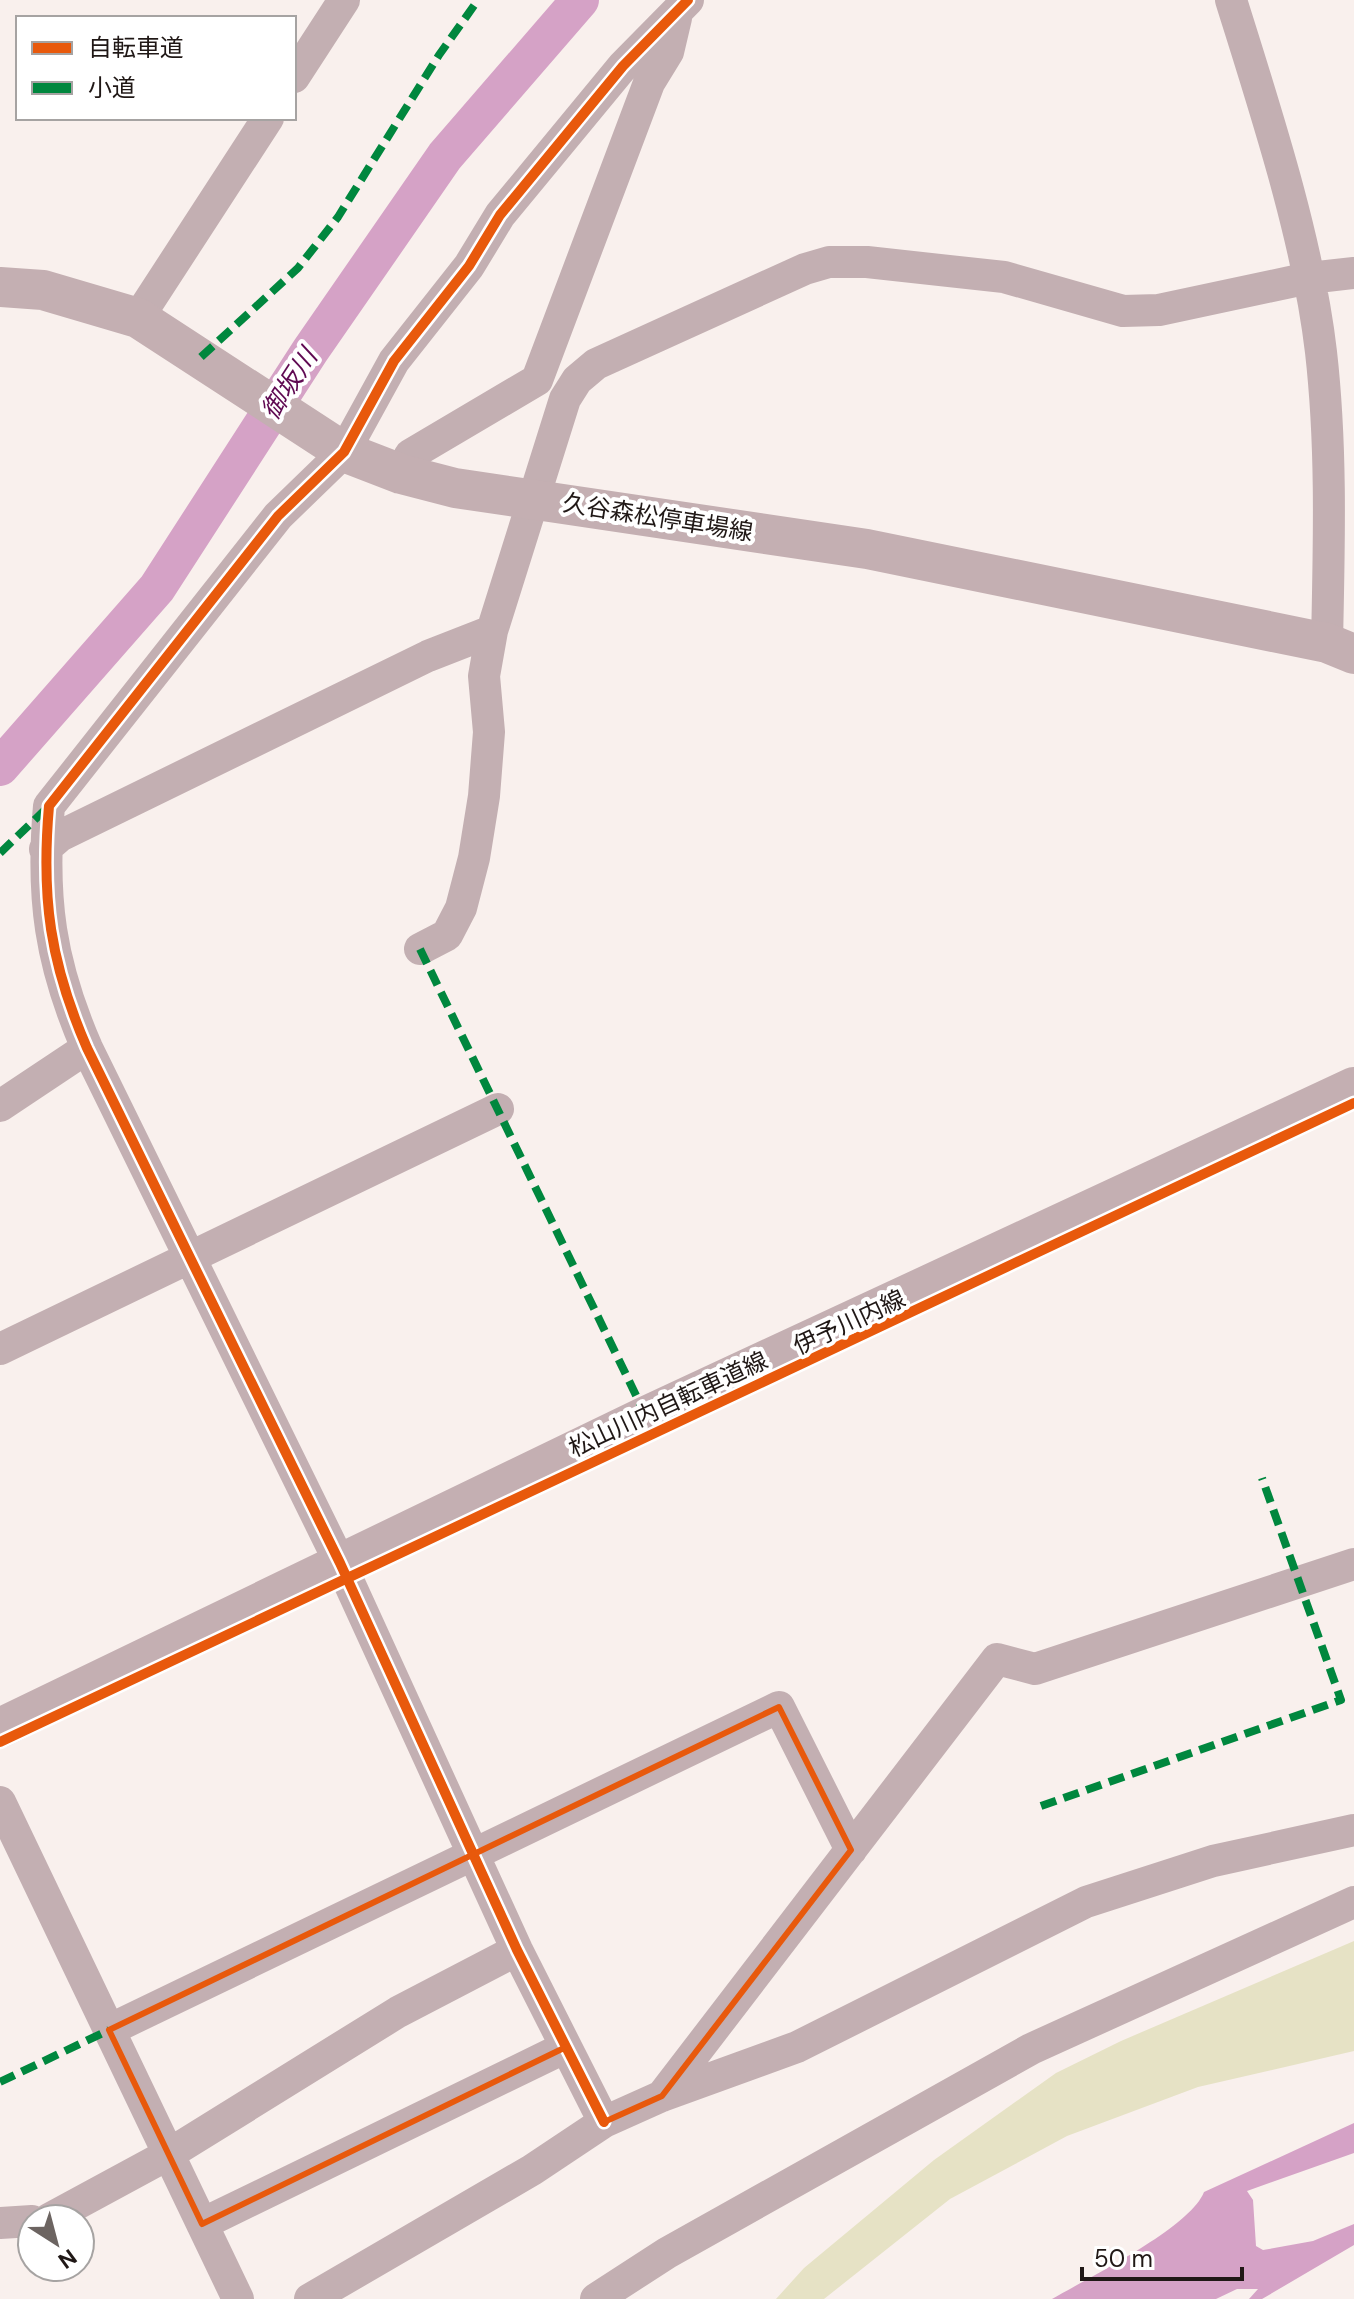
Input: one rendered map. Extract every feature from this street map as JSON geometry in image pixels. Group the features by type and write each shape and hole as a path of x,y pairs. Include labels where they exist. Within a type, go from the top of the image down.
{"main road":[{"name":"久谷森松停車場線","path":"0,287 43,290 138,318 337,448 401,474 455,488 867,549 1341,648"},
{"name":"伊予川内線","path":"0,1728 646,1416 1354,1087"}],"street":[{"path":"296,74 344,0"},
{"path":"1231,0 1259,89 1309,278 1321,351 1341,648"},
{"path":"604,2122 517,1950 340,1563 87,1048 64,995 50,938 45,849 49,806 114,728 278,516 337,448 394,361 469,266 500,215 623,66 683,6"},
{"path":"401,474 410,455 537,380 649,83 668,52 683,6"},
{"path":"138,318 267,120"},
{"path":"420,949 447,935 461,908 474,858 485,783 489,732 484,676 492,631 565,399 577,380 596,364 817,265 867,262 1004,277 1123,311 1159,310 1309,278 1354,273"},
{"path":"45,849 60,836 414,663 492,631"},
{"path":"0,1106 87,1048"},
{"path":"0,1349 498,1109"},
{"path":"662,2096 997,1659 1035,1669 1354,1564"},
{"path":"109,2030 779,1707 851,1850"},
{"path":"0,1802 238,2299"},
{"path":"310,2299 532,2170 604,2122 662,2096 797,2047 1086,1902 1213,1861 1354,1830"},
{"path":"596,2299 667,2253 1031,2049 1354,1902"},
{"path":"79,2203 169,2154 398,2012 517,1950"},
{"path":"202,2224 566,2047"}],"highlighted area":[{"path":"779,1707 851,1850 662,2096 604,2122 566,2047 202,2224 109,2030"}],"shaded area":[{"path":"1354,1941 1354,2051 1198,2087 1067,2136 950,2199 824,2299 776,2299 804,2268 934,2160 1056,2073 1121,2041"},
{"path":"1354,2123 1354,2153 1247,2191 1253,2200 1256,2246 1263,2250 1313,2241 1354,2224 1354,2245 1262,2299 1249,2299 1258,2289 1237,2289 1216,2299 1052,2299 1159,2236 1195,2206 1204,2192"}],"waterway":[{"name":"御坂川","path":"0,767 157,588 310,351 445,156 580,0"}],"marked path":[{"path":"201,357 298,268 338,217 439,55 478,0"},
{"path":"0,853 49,806"},
{"path":"420,949 646,1416"},
{"path":"1041,1806 1341,1700 1262,1478"},
{"path":"0,2082 109,2030"}],"cycle path":[{"path":"604,2122 517,1950 340,1563 87,1048 64,987 51,930 46,871 47,839 49,806 278,516 344,452 394,361 469,266 500,215 623,66 688,0"},
{"name":"松山川内自転車道線","path":"0,1742 1354,1103"}]}
